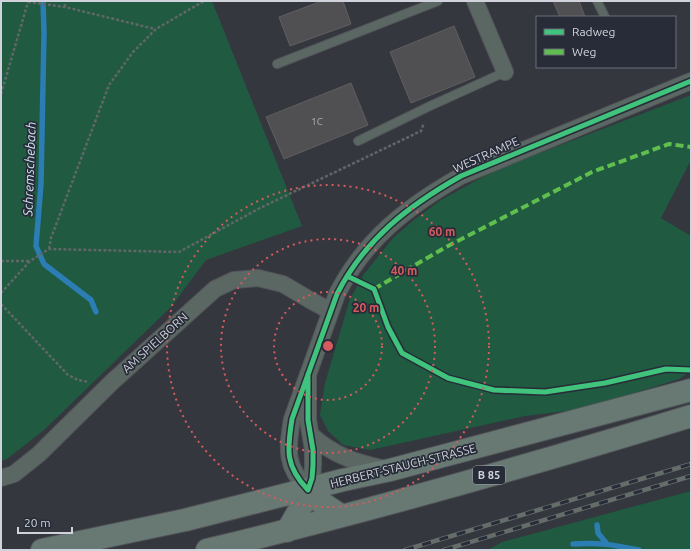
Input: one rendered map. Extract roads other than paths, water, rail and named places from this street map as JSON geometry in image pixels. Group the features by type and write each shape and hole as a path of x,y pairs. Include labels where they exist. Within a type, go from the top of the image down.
{"main road":[{"name":"HERBERT-STAUCH-STRASSE","path":"42,550 185,520 343,480 390,470 691,390"},
{"name":"B 85","path":"206,550 287,531 545,460 691,416"},
{"path":"287,531 302,505 308,490 319,501 342,516"}],"street":[{"path":"475,1 505,72"},
{"name":"WESTRAMPE","path":"308,374 308,420 311,435 313,465 312,478 308,490 299,480 291,466 288,453 292,419 330,311 346,276 376,239 400,216 431,193 461,176 691,80"},
{"name":"AM SPIELBORN","path":"1,478 14,474 39,454 112,382 215,289 234,280 258,278 283,284 330,311"},
{"path":"311,435 332,452 347,459 390,470"}],"lane":[{"path":"278,64 438,1"},
{"path":"597,1 604,16"},
{"path":"358,141 505,72"}],"waterway":[{"name":"Schremschebach","path":"43,1 44,33 41,184 36,246 44,264 91,300 96,312"},
{"path":"597,525 598,533 607,544"},
{"name":"Schremschebach","path":"573,544 606,544 639,550"}],"railway":[{"path":"405,550 691,464"},
{"path":"444,550 691,476"}]}
